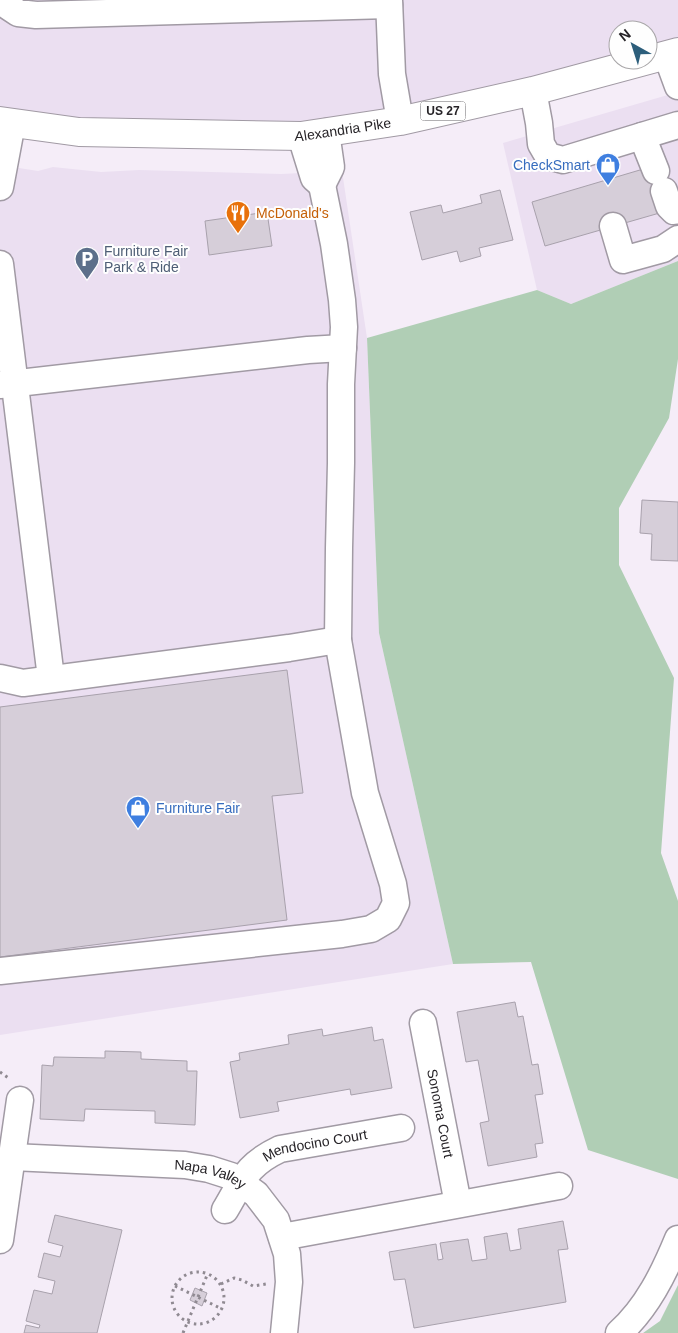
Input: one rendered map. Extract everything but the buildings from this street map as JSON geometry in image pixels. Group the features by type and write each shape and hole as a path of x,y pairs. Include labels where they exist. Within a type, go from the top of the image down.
{"highway":[{"name":"Alexandria Pike","path":"6,122 79,132 314,134 400,122 534,91 672,54"}],"street":[{"path":"0,1 18,13 36,15 389,3 392,64 400,122"},
{"path":"672,54 678,86"},
{"path":"534,91 541,144 548,156 562,160 678,125"},
{"path":"0,188 6,122"},
{"path":"0,972 342,934 372,929 388,919 396,903 393,884 366,793 338,640 341,384 344,348 342,300 334,244 322,184 314,178 314,134"},
{"path":"642,136 666,191"},
{"path":"613,226 623,260 663,249 678,239"},
{"path":"0,264 7,384 51,678"},
{"path":"7,384 308,350 344,348"},
{"path":"0,678 23,683 338,640"},
{"name":"Sonoma Court","path":"423,1023 458,1204"},
{"path":"0,1240 20,1100"},
{"name":"Mendocino Court","path":"224,1210 250,1168 266,1156 280,1150 401,1128"},
{"name":"Napa Valley","path":"12,1157 185,1165 209,1168 231,1176 256,1194 267,1207 276,1220 288,1254 289,1282 284,1333"},
{"path":"282,1237 558,1186"},
{"path":"619,1333 633,1320 665,1271 678,1239"}],"path":[{"path":"200,1271 208,1273 221,1284 224,1292 222,1309 209,1321 201,1324 188,1323 178,1314 174,1306 172,1298 175,1286 183,1276 191,1272 200,1271"},
{"path":"183,1333 208,1273"},
{"path":"221,1284 234,1278 253,1286 289,1282"},
{"path":"175,1286 222,1309"}],"shaded area":[{"path":"0,0 678,0 678,52 658,57 658,20 608,20 608,70 611,70 533,91 400,121 301,136 79,132 0,121"},
{"path":"678,92 678,261 571,304 537,290 503,143"},
{"path":"0,165 38,171 53,167 101,172 139,170 281,174 342,171 367,338 379,633 453,964 0,1035"}],"green space":[{"path":"678,261 678,359 669,418 619,508 619,565 674,678 661,853 678,901 678,1179 588,1150 531,962 453,964 379,633 367,338 537,290 571,304"},
{"path":"678,1285 678,1333 643,1333 660,1321"}],"place":[{"name":"CheckSmart","path":"608,186"},
{"name":"McDonald's","path":"238,234"},
{"name":"Furniture Fair Park & Ride","path":"87,280"},
{"name":"Furniture Fair","path":"138,829"}]}
